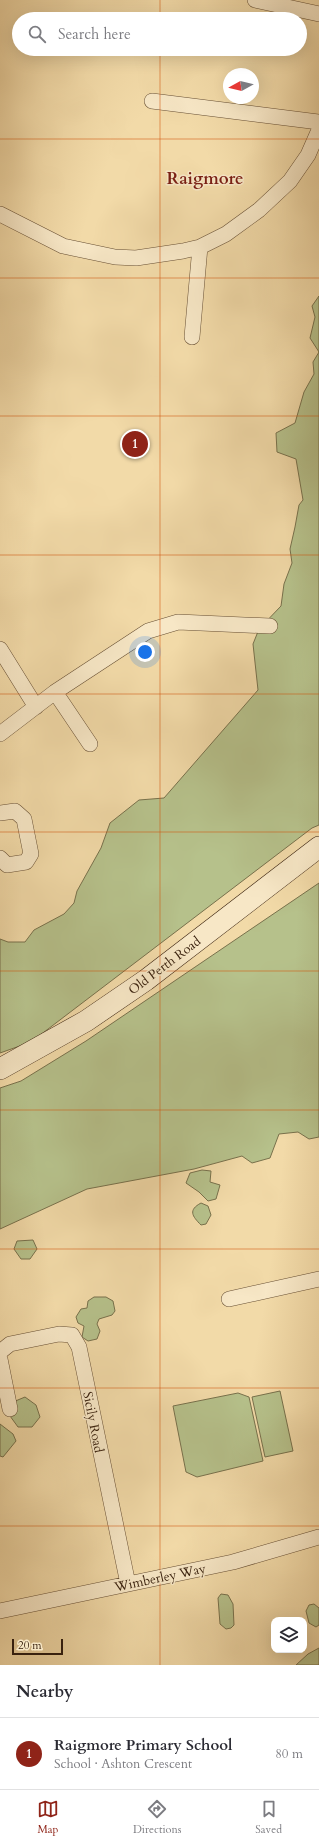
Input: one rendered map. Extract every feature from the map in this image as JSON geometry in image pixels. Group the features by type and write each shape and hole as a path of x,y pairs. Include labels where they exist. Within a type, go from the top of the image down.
{"main road":[{"name":"Old Perth Road","path":"0,1069 86,1021 146,980 319,847"}],"street":[{"path":"255,0 319,14"},
{"path":"152,101 319,122"},
{"path":"0,214 63,246 115,257 136,258 200,247 226,234 259,210 290,181 308,155 319,130"},
{"path":"192,337 200,247"},
{"path":"0,734 55,692 148,631 178,622 270,626"},
{"path":"0,649 36,707"},
{"path":"55,692 90,744"},
{"path":"0,813 15,811 24,819 31,854 26,862 7,865 0,858"},
{"path":"229,1298 319,1279"},
{"name":"Sicily Road","path":"0,1352 10,1344 59,1334 72,1335 79,1347 128,1584"},
{"path":"0,1359 10,1409"},
{"name":"Wimberley Way","path":"0,1610 233,1562 319,1537"}],"green space":[{"path":"319,296 319,352 310,338 315,317 312,306"},
{"path":"319,352 319,825 312,828 31,1042 0,1053 0,939 8,942 25,942 34,930 64,914 74,903 77,891 101,848 110,823 139,800 164,798 258,690 253,644 259,629 281,606 284,584 292,563 290,549 299,505 303,500 296,459 277,452 276,433 295,423 304,392 314,374 313,362"},
{"path":"319,883 319,1137 309,1139 298,1132 279,1134 270,1158 252,1163 242,1156 194,1169 87,1189 0,1229 0,1088 21,1081 86,1041"},
{"path":"202,1170 211,1171 210,1182 220,1185 216,1199 208,1201 199,1192 186,1183 190,1173"},
{"path":"201,1203 208,1206 211,1215 206,1224 201,1225 195,1219 193,1211 194,1208"},
{"path":"33,1240 37,1249 30,1259 21,1259 14,1249 17,1241"},
{"path":"94,1297 106,1297 113,1301 115,1311 112,1315 99,1319 97,1324 100,1331 97,1339 88,1341 82,1337 84,1326 78,1323 76,1317 81,1309 87,1308 88,1301"},
{"path":"280,1391 293,1451 265,1457 252,1397"},
{"path":"238,1393 249,1397 263,1461 197,1477 186,1472 173,1406"},
{"path":"25,1397 36,1405 40,1417 32,1427 18,1427 10,1416 13,1402"},
{"path":"0,1424 13,1434 16,1441 3,1457 0,1456"},
{"path":"221,1594 228,1595 233,1604 234,1625 231,1628 226,1629 220,1624 218,1598"},
{"path":"314,1604 319,1608 319,1625 316,1627 309,1623 306,1611 309,1605"},
{"path":"319,1648 319,1665 296,1665 308,1654"}],"place":[{"name":"Raigmore Primary School","path":"135,444"}],"district":[{"name":"Raigmore","path":"205,178"}]}
